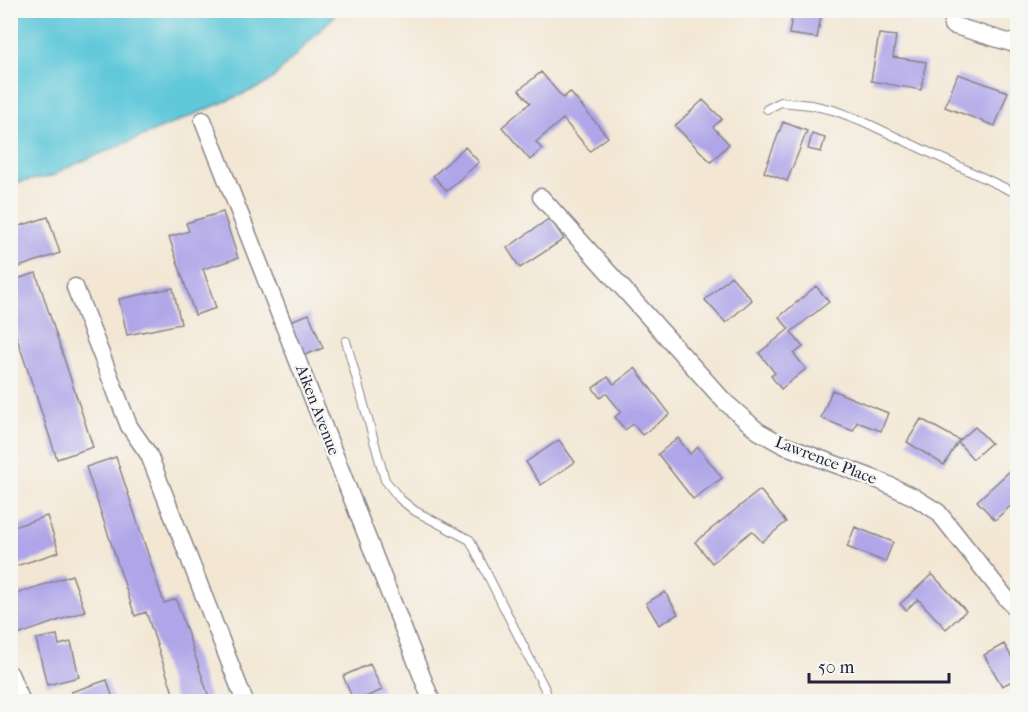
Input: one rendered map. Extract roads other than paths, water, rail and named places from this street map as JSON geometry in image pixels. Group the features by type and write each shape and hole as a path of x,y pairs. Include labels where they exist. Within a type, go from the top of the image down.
{"street":[{"path":"952,25 1017,45"},
{"name":"Aiken Avenue","path":"203,120 432,702"},
{"name":"Lawrence Place","path":"541,196 724,401 758,432 783,445 878,480 914,497 938,512 1017,610"},
{"path":"75,287 129,426 149,455 245,702"},
{"path":"10,674 22,702"}],"lane":[{"path":"767,109 781,102 833,110 860,120 1017,194"},
{"path":"346,341 385,480 400,499 415,511 470,540 545,689 549,702"}],"water":[{"path":"11,10 339,11 272,79 262,86 59,171 56,175 11,184"}]}
